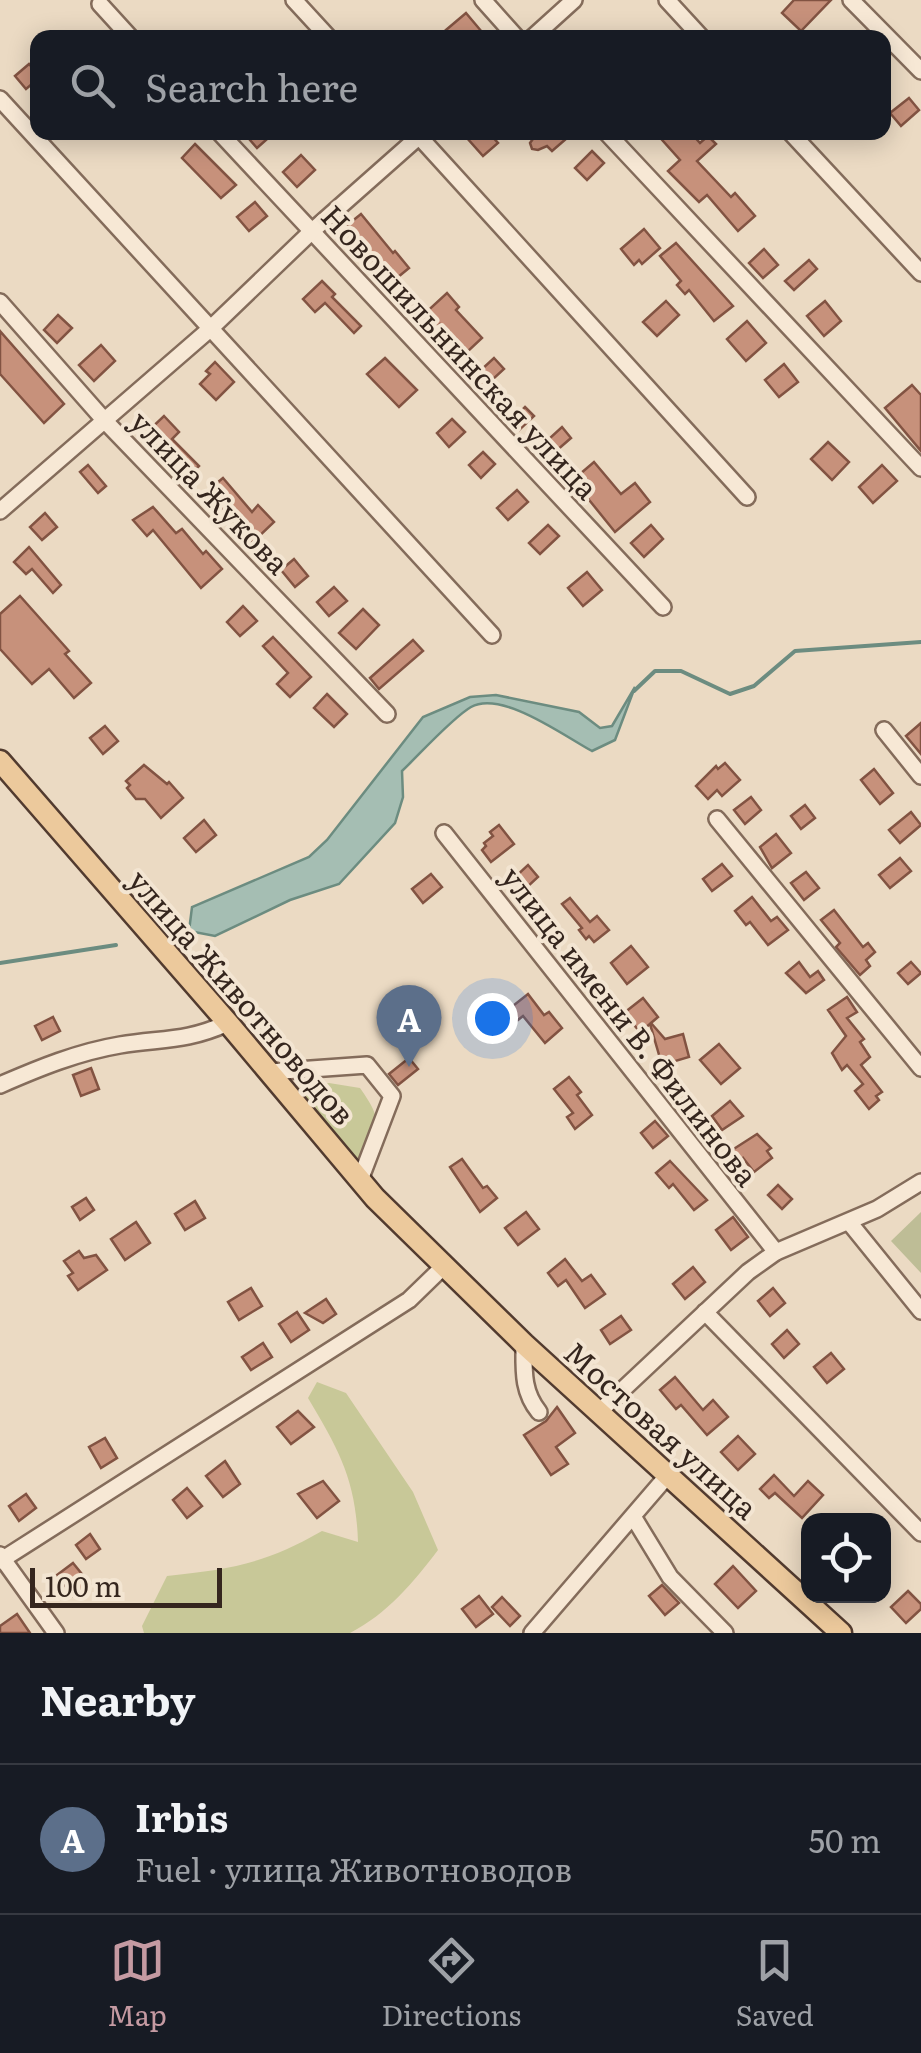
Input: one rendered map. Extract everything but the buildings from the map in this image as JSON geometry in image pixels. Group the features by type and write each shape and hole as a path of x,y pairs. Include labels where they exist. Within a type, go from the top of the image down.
{"main road":[{"name":"улица Животноводов","path":"0,761 360,1180 445,1266"},
{"name":"Мостовая улица","path":"445,1266 524,1344 841,1633"}],"street":[{"path":"294,0 321,30"},
{"path":"483,0 510,30"},
{"path":"541,30 574,0"},
{"path":"667,0 695,30"},
{"path":"851,0 881,30"},
{"path":"100,4 124,30"},
{"path":"891,40 921,70"},
{"path":"0,99 30,132"},
{"path":"37,140 492,635"},
{"name":"Новошильнинская улица","path":"226,140 664,607"},
{"path":"3,502 105,421 210,329 412,140"},
{"path":"424,140 746,498"},
{"path":"614,140 921,468"},
{"path":"797,140 921,273"},
{"name":"улица Жукова","path":"0,302 105,421 387,714"},
{"path":"884,730 921,776"},
{"path":"717,819 921,1068"},
{"name":"улица имени В. Филинова","path":"444,833 776,1252"},
{"path":"0,1085 51,1062 121,1045 199,1036 228,1022"},
{"path":"270,1072 367,1065 392,1096 360,1180"},
{"path":"600,1411 705,1312 776,1252 878,1209 921,1182"},
{"path":"849,1222 921,1312"},
{"path":"56,1633 1,1558 409,1300 445,1266"},
{"path":"705,1312 921,1534"},
{"path":"524,1344 524,1382 529,1400 539,1412"},
{"path":"532,1633 668,1475"},
{"path":"634,1518 670,1577 725,1633"}],"green space":[{"path":"329,1083 360,1088 373,1109 375,1132 362,1162 353,1161 294,1092 304,1086"},
{"path":"921,1212 921,1273 891,1241"},
{"path":"317,1382 346,1393 413,1492 438,1550 398,1597 350,1633 144,1633 142,1626 167,1576 247,1563 322,1531 358,1542 354,1501 344,1466 308,1398"}],"shaded area":[{"path":"635,687 615,740 592,751 516,709 484,703 471,707 402,771 403,797 395,823 339,884 290,900 215,936 189,931 192,907 309,857 327,840 423,717 470,697 496,695 579,712 600,728 612,726"}],"waterway":[{"path":"634,691 655,671 681,671 730,694 754,686 795,651 921,642"},
{"path":"0,963 116,945"}],"place":[{"name":"Irbis","path":"409,1067"}]}
